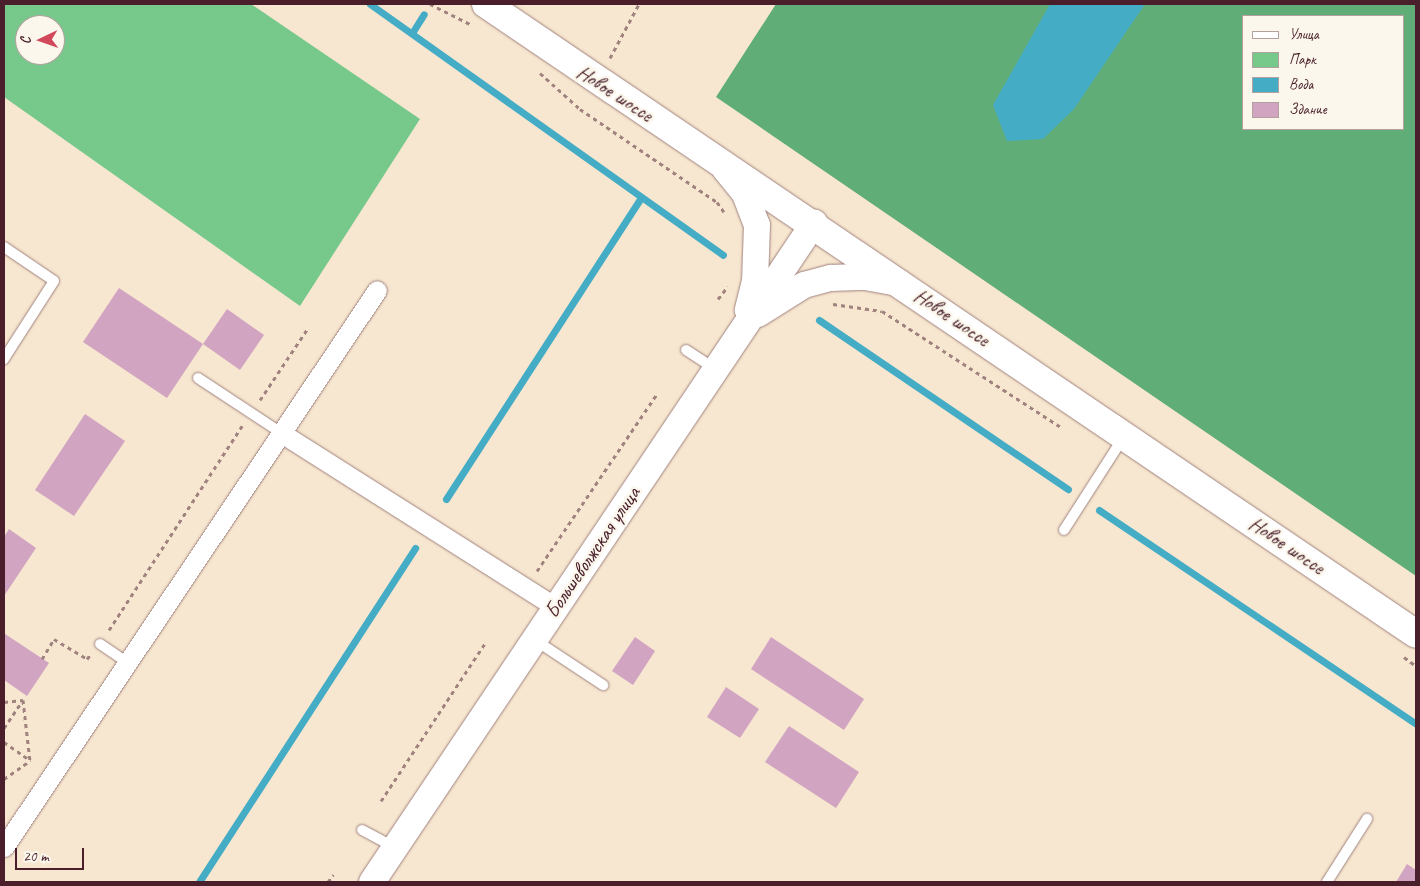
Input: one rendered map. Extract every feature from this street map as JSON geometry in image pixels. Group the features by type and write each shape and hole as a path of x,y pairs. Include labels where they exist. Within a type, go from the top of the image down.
{"main road":[{"name":"Новое шоссе","path":"480,15 597,83 814,223 1416,634"},
{"path":"716,159 745,194 757,224 755,281 742,327"},
{"name":"Большеволжская улица","path":"372,882 742,327 814,223"},
{"path":"742,327 781,297 804,285 865,277 902,283"}],"street":[{"path":"7,835 128,663 283,434 377,290"},
{"path":"283,434 556,608"}],"lane":[{"path":"4,247 54,281 4,359"},
{"path":"686,350 715,369"},
{"path":"198,378 283,434"},
{"path":"1064,530 1124,435"},
{"path":"534,639 603,685"},
{"path":"100,644 128,663"},
{"path":"1327,882 1367,819"},
{"path":"362,830 395,848"}],"path":[{"path":"430,4 480,15"},
{"path":"597,83 639,4"},
{"path":"537,70 580,109 717,202 728,217"},
{"path":"718,299 731,282"},
{"path":"42,658 54,639 87,659 100,644 308,328"},
{"path":"537,571 657,394"},
{"path":"382,801 486,642"},
{"path":"4,702 23,700"},
{"path":"4,728 23,700"},
{"path":"23,700 30,761"},
{"path":"4,742 30,761"},
{"path":"4,779 30,761"},
{"path":"328,882 333,875"}],"green space":[{"path":"4,4 251,4 420,119 300,306 4,97"},
{"path":"776,4 1416,4 1416,576 716,97"}],"water":[{"path":"1050,4 1145,4 1074,109 1043,139 1007,141 993,105"}],"building":[{"path":"119,288 203,344 167,398 83,342"},
{"path":"227,309 264,335 240,370 203,344"},
{"path":"85,414 125,441 74,516 35,490"},
{"path":"9,529 36,548 4,596 4,537"},
{"path":"5,634 49,663 27,696 4,680"},
{"path":"635,637 655,651 633,685 612,671"},
{"path":"771,637 864,699 844,730 751,669"},
{"path":"726,687 759,709 740,738 707,717"},
{"path":"789,726 859,772 836,808 765,762"},
{"path":"1407,864 1416,870 1416,882 1396,882"}],"waterway":[{"path":"370,4 723,255"},
{"path":"412,33 424,14"},
{"path":"446,499 640,199"},
{"path":"819,320 1068,489"},
{"path":"1099,510 1416,724"},
{"path":"199,882 415,548"}]}
